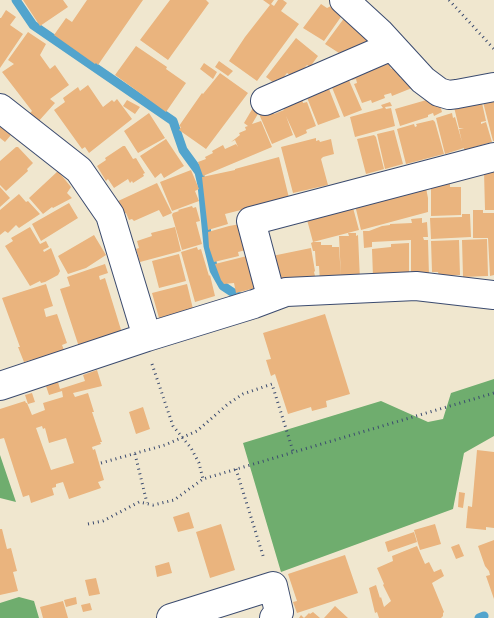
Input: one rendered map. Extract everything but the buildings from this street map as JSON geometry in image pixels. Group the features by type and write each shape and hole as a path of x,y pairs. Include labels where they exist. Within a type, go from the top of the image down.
{"street":[{"path":"344,0 392,46 423,80 439,92 449,95 494,87"},
{"path":"265,101 392,46"},
{"path":"0,108 79,170 110,215 147,337"},
{"path":"271,296 251,221 494,158"},
{"path":"0,386 286,292 416,286 494,295"},
{"path":"172,618 273,586 279,612 274,618"}],"path":[{"path":"449,0 494,49"},
{"path":"147,337 150,361 173,426 200,463 203,479"},
{"path":"100,464 165,445 197,430 228,404 244,394 272,384 293,451"},
{"path":"88,524 103,521 139,502 153,505 174,500 203,479 494,393"},
{"path":"135,454 146,503"},
{"path":"236,469 273,586"}],"green space":[{"path":"494,379 494,436 464,453 453,509 281,572 243,443 381,401 428,422 443,419 451,393"},
{"path":"0,455 16,502 0,498"},
{"path":"19,597 34,601 39,618 0,618 0,603"}],"waterway":[{"path":"16,0 33,25 173,121 183,150 199,172 208,246 214,270 223,286 238,296"},
{"path":"479,618 484,616"}]}
